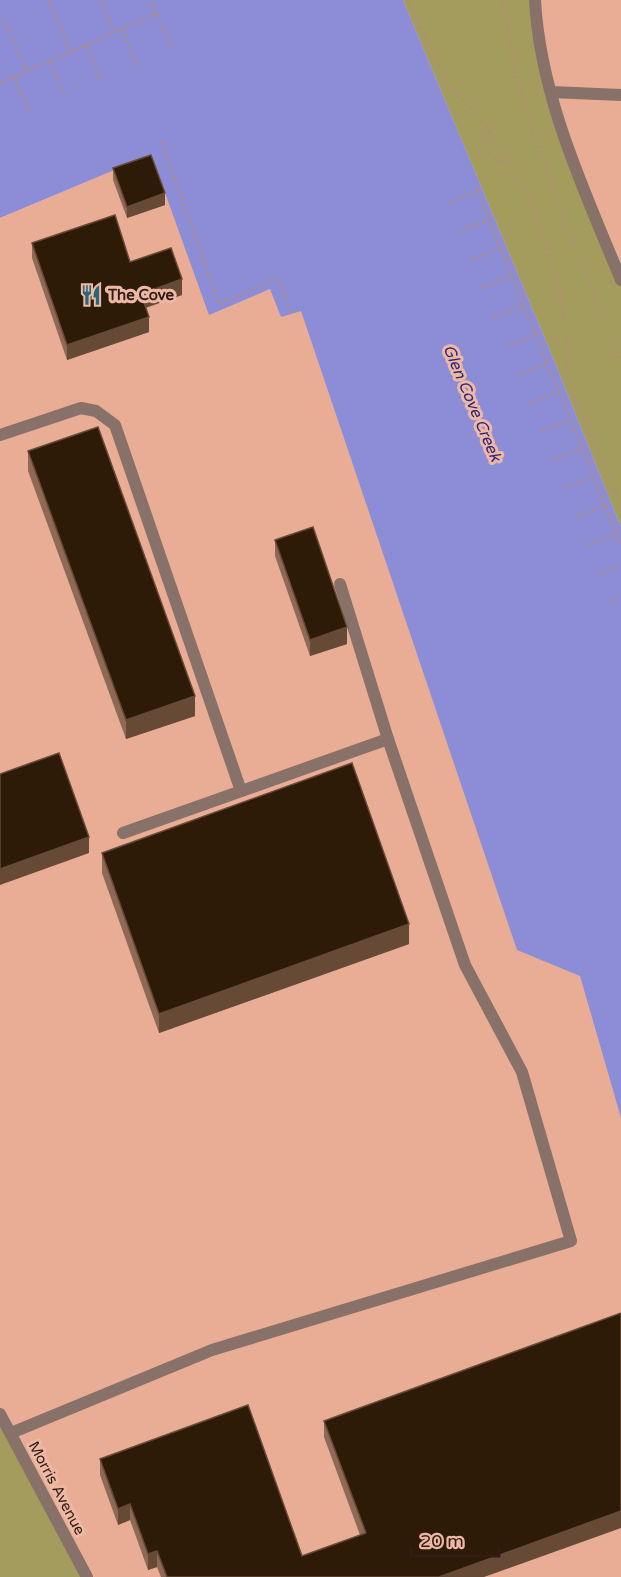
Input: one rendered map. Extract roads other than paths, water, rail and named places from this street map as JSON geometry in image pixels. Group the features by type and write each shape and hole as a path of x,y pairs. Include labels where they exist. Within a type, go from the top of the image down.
{"street":[{"path":"535,0 536,23 551,93 577,174 621,280"},
{"path":"551,93 621,95"},
{"path":"0,435 81,408 96,411 115,425 241,791"},
{"path":"11,1433 212,1350 571,1241 522,1072 465,965 388,739 340,584"},
{"path":"123,833 388,739"},
{"name":"Morris Avenue","path":"0,1414 87,1577"}],"water":[{"name":"Glen Cove Creek","path":"0,0 403,0 551,353 621,527 621,1118 580,976 517,950 301,311 281,317 270,289 209,315 151,154 0,218"}],"place":[{"name":"The Cove","path":"91,295"}]}
